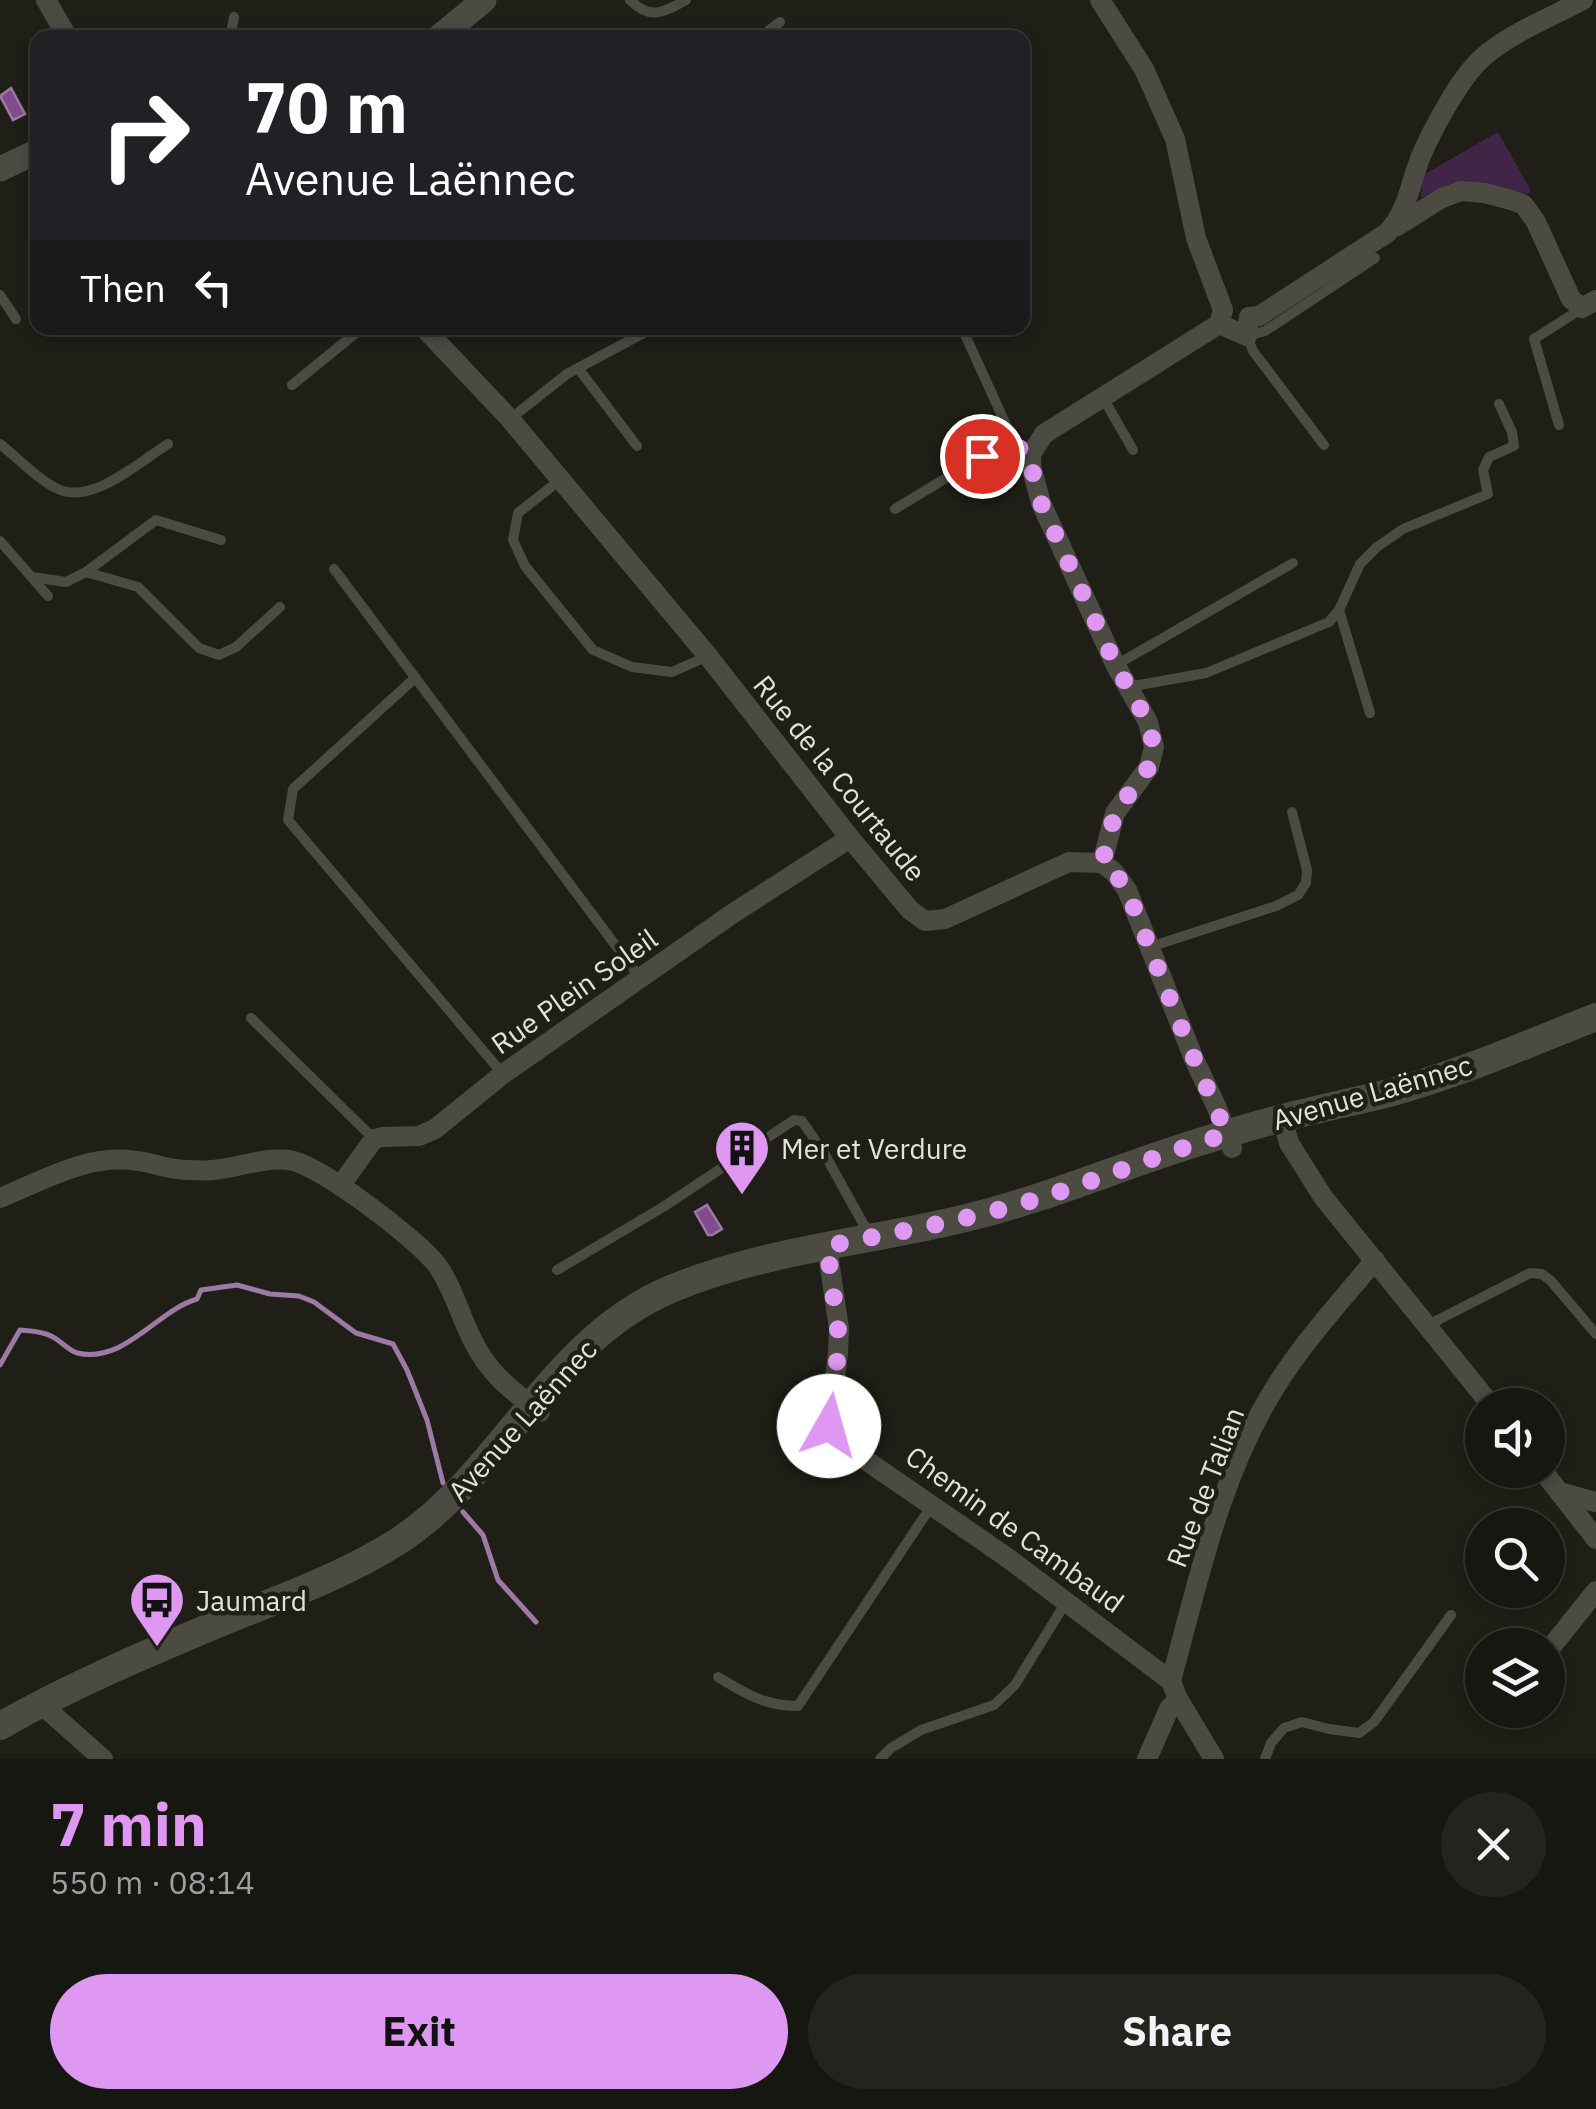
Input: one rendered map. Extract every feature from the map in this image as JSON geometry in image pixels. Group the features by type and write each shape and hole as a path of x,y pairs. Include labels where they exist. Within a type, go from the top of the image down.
{"main road":[{"name":"Avenue Laënnec","path":"57,1703 284,1612 402,1553 449,1516 535,1408 595,1354 676,1301 870,1237 965,1219 1036,1199 1162,1154 1284,1126 1480,1062 1596,1017"},
{"name":"Avenue Laënnec","path":"1284,1126 1394,1104 1485,1074 1596,1030"},
{"name":"Avenue Laënnec","path":"828,1253 1029,1219 1229,1141"},
{"path":"0,1726 57,1703"},
{"path":"0,1740 57,1703"}],"street":[{"path":"46,0 63,30"},
{"path":"448,30 484,0"},
{"path":"1100,0 1144,70 1175,139 1196,238 1221,317"},
{"path":"1387,232 1400,220 1420,158 1470,70 1502,43 1583,0"},
{"path":"0,169 30,155"},
{"path":"1221,317 1248,327 1387,232 1442,198 1461,191 1485,193 1524,206 1536,222 1571,299 1589,304"},
{"path":"1221,317 1169,356 1044,434 1031,454 1031,466 1041,503 1116,666 1148,722 1154,747 1149,767 1115,813 1102,863 1127,890 1229,1141"},
{"name":"Rue de la Courtaude","path":"431,335 510,420 708,656 850,838 910,910 925,922 945,919 1069,862 1102,863"},
{"name":"Rue Plein Soleil","path":"374,1139 419,1136 435,1129 503,1074 732,914 850,838"},
{"path":"1284,1126 1307,1174 1478,1388"},
{"path":"340,1186 374,1139"},
{"path":"0,1198 59,1172 99,1160 138,1160 170,1170 214,1170 270,1159 294,1161 340,1186 412,1238 437,1266 473,1342 496,1378 535,1408"},
{"name":"Chemin de Cambaud","path":"828,1253 838,1330 831,1433 1066,1602 1174,1690"},
{"name":"Rue de Talian","path":"1148,1759 1169,1709 1209,1543 1246,1442 1276,1386 1308,1340 1375,1260"},
{"path":"1556,1488 1596,1538"},
{"path":"1559,1492 1596,1502"},
{"path":"1565,1630 1596,1592"},
{"path":"1174,1690 1214,1759"},
{"path":"57,1703 76,1736 103,1759"}],"lane":[{"path":"630,0 639,9 663,13 686,0"},
{"path":"232,30 234,17"},
{"path":"770,30 780,22"},
{"path":"1324,445 1254,351 1248,327 1265,331 1375,258"},
{"path":"0,295 16,319"},
{"path":"1559,425 1534,339 1589,304"},
{"path":"292,385 353,335"},
{"path":"510,420 567,374 640,335"},
{"path":"965,335 1012,438 1019,448 1031,454"},
{"path":"578,368 637,446"},
{"path":"1102,396 1133,450"},
{"path":"1128,687 1206,673 1329,622 1339,610 1360,564 1377,547 1403,529 1488,494 1483,470 1489,457 1514,446 1499,404"},
{"path":"894,509 1012,438"},
{"path":"0,444 55,488 71,494 99,488 168,444"},
{"path":"560,480 518,513 514,540 526,566 593,650 632,667 672,672 708,656"},
{"path":"32,578 66,582 86,572 156,520 221,540"},
{"path":"0,540 48,596"},
{"path":"1116,666 1293,563"},
{"path":"334,569 641,978"},
{"path":"86,572 138,587 198,648 219,654 236,648 280,607"},
{"path":"1339,610 1370,713"},
{"path":"415,678 293,789 288,820 503,1074"},
{"path":"1148,948 1276,906 1298,895 1306,883 1307,870 1292,812"},
{"path":"251,1018 374,1139"},
{"path":"557,1270 663,1207 794,1120 802,1121 824,1153 870,1237"},
{"path":"1428,1325 1530,1273 1542,1274 1551,1281 1596,1334"},
{"path":"718,1677 748,1696 776,1706 798,1706 932,1505"},
{"path":"880,1759 921,1730 994,1705 1015,1685 1066,1602"},
{"path":"1265,1759 1284,1728 1302,1722 1359,1733 1374,1722 1450,1614"}],"shaded area":[{"path":"11,88 25,114 13,120 0,96"},
{"path":"1498,132 1531,191 1526,195 1465,181 1448,184 1421,198 1423,175"},
{"path":"707,1205 722,1229 712,1235 708,1235 695,1212"}],"waterway":[{"path":"0,1365 20,1330 44,1333 77,1353 94,1354 125,1344 197,1299 201,1290 237,1285 270,1294 299,1296 314,1302 356,1333 393,1344 427,1420 443,1483"},
{"path":"463,1512 483,1535 498,1580 536,1622"}],"place":[{"name":"Mer et Verdure","path":"742,1197"},
{"name":"Jaumard","path":"157,1649"}],"route":[{"path":"829,1426 838,1330 827,1246 992,1212 1227,1134 1127,890 1102,863 1115,813 1149,767 1154,747 1148,722 1116,666 1041,503 1031,454 1019,448 1012,438 982,456"}]}
